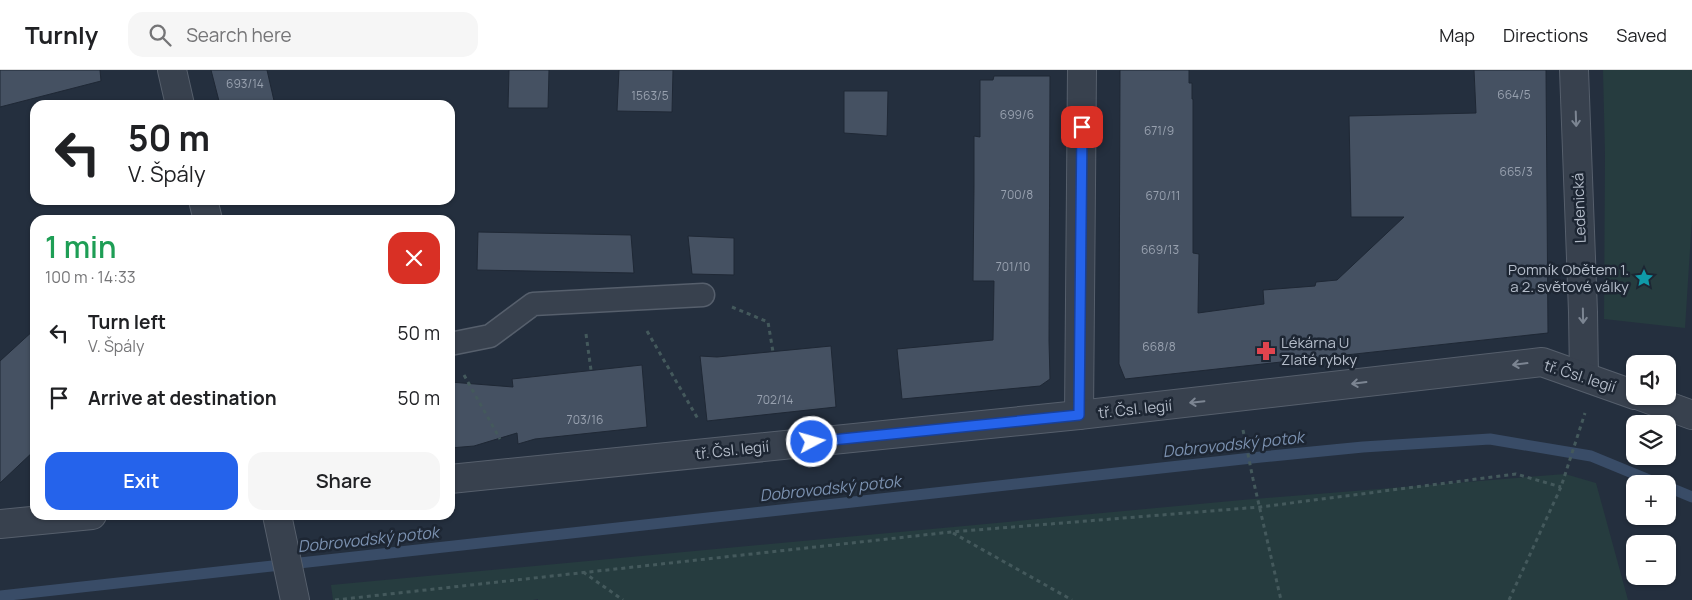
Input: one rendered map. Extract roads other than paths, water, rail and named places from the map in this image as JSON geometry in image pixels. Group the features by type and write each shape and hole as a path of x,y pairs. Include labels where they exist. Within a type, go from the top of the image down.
{"street":[{"path":"172,70 179,100"},
{"path":"1079,415 1082,70"},
{"name":"Ledenická","path":"1574,70 1584,376"},
{"name":"tř. Čsl. legií","path":"455,478 1079,415 1542,362 1626,392"},
{"path":"1665,405 1692,415"},
{"path":"0,524 41,520"},
{"path":"280,527 293,595"}],"lane":[{"path":"455,343 490,336 533,304 703,295"}],"waterway":[{"name":"Dobrovodský potok","path":"0,596 1363,447 1490,439 1591,456 1637,475"},
{"name":"Dobrovodský potok","path":"1676,490 1692,497"}],"place":[{"name":"Pomník Obětem 1. a 2. světové války","path":"1644,278"},
{"name":"Lékárna U Zlaté rybky","path":"1266,351"}]}
